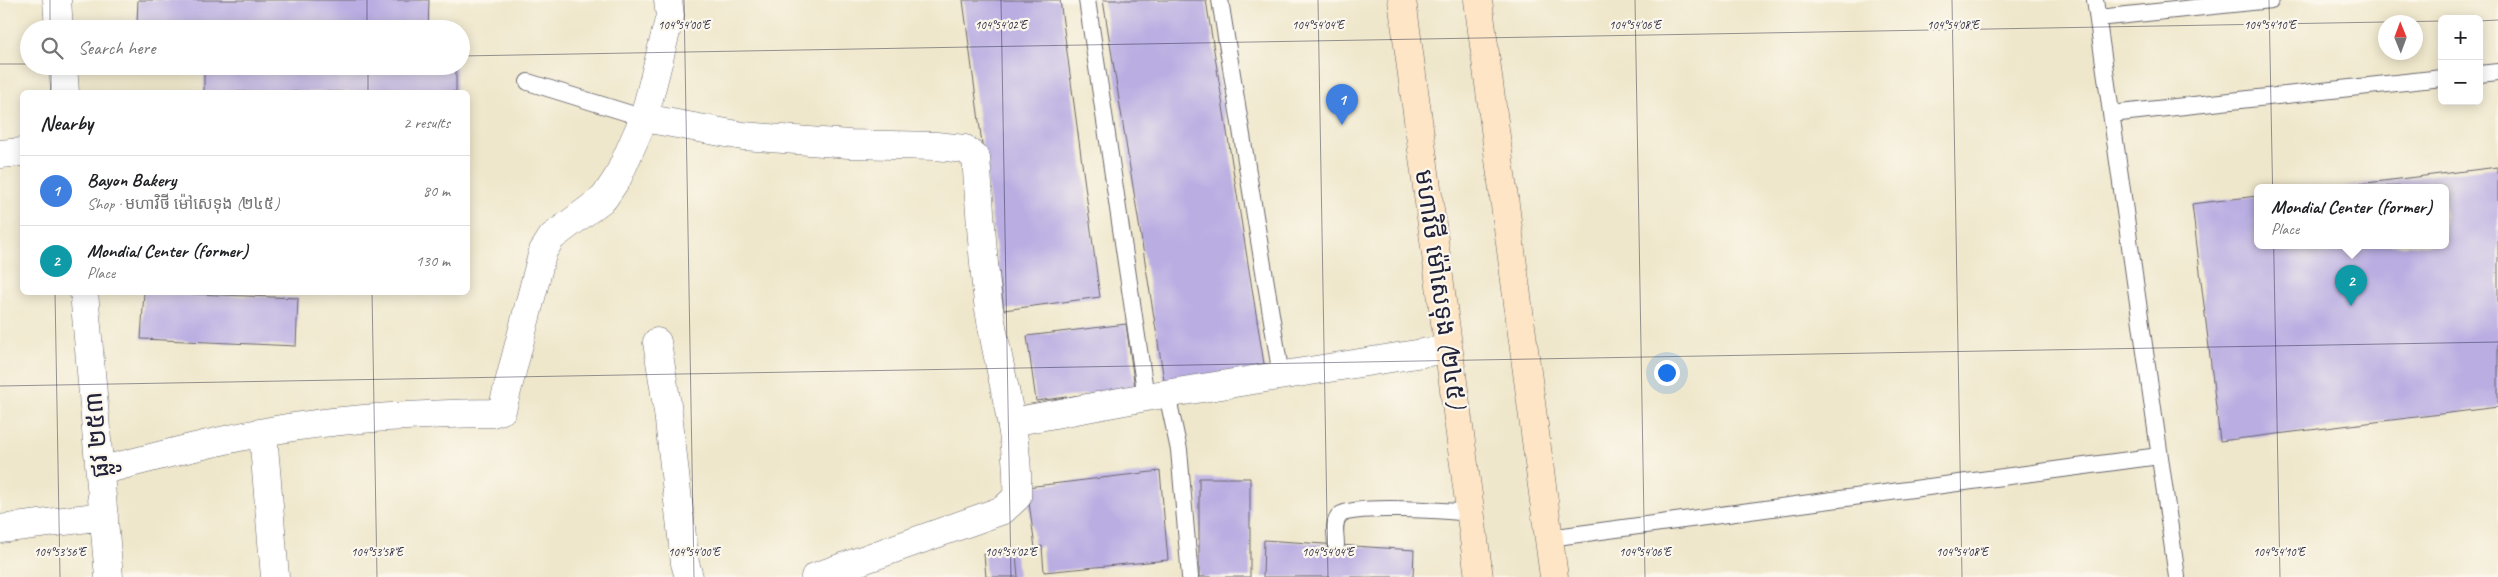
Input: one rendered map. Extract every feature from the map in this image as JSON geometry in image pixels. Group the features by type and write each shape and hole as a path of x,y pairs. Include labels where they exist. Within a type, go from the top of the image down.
{"main road":[{"name":"មហាវិថី ម៉ៅសេទុង (២៤៥)","path":"1402,0 1479,577"},
{"path":"1478,0 1554,577"}],"street":[{"path":"57,0 58,20"},
{"path":"100,471 300,426 434,414 492,413 502,410 543,251 552,237 604,198 618,177 644,118 670,16 668,0"},
{"path":"64,75 65,90"},
{"path":"644,118 743,136 849,144 936,146 965,149 976,158 988,303 1012,422 1018,479 1017,498 1003,510 815,577"},
{"path":"0,154 20,152"},
{"name":"ផ្លូវ ២៥៣","path":"84,295 109,577"},
{"path":"657,342 668,412 685,564 689,577"},
{"path":"1012,422 1157,396 1448,349"},
{"path":"263,434 275,577"},
{"path":"0,529 104,516"}],"lane":[{"path":"1087,0 1157,396 1179,450 1190,577"},
{"path":"1220,0 1281,376"},
{"path":"2095,0 2176,577"},
{"path":"2098,18 2271,0"},
{"path":"2483,74 2498,72"},
{"path":"2111,114 2438,78"},
{"path":"528,82 644,118"},
{"path":"1549,538 2159,456"},
{"path":"1336,545 1335,522 1341,514 1358,510 1442,510 1470,513"}],"building":[{"path":"138,0 429,0 428,20 137,20"},
{"path":"963,0 1060,0 1100,297 1004,310"},
{"path":"1103,0 1206,0 1265,370 1165,386"},
{"path":"204,75 456,75 456,90 204,90"},
{"path":"2498,167 2498,407 2220,441 2192,204 2254,196 2254,249 2449,249 2449,184 2358,184"},
{"path":"144,295 221,295 298,298 296,346 141,339"},
{"path":"1126,324 1135,388 1036,401 1027,336"},
{"path":"1160,471 1168,560 1044,572 1042,546 1035,548 1027,487"},
{"path":"1199,478 1250,478 1250,577 1199,577"},
{"path":"1264,540 1414,550 1413,577 1263,577"},
{"path":"1016,553 1018,577 986,577 984,554"}],"place":[{"name":"Bayon Bakery","path":"1342,125"},
{"name":"Mondial Center (former)","path":"2351,306"}]}
